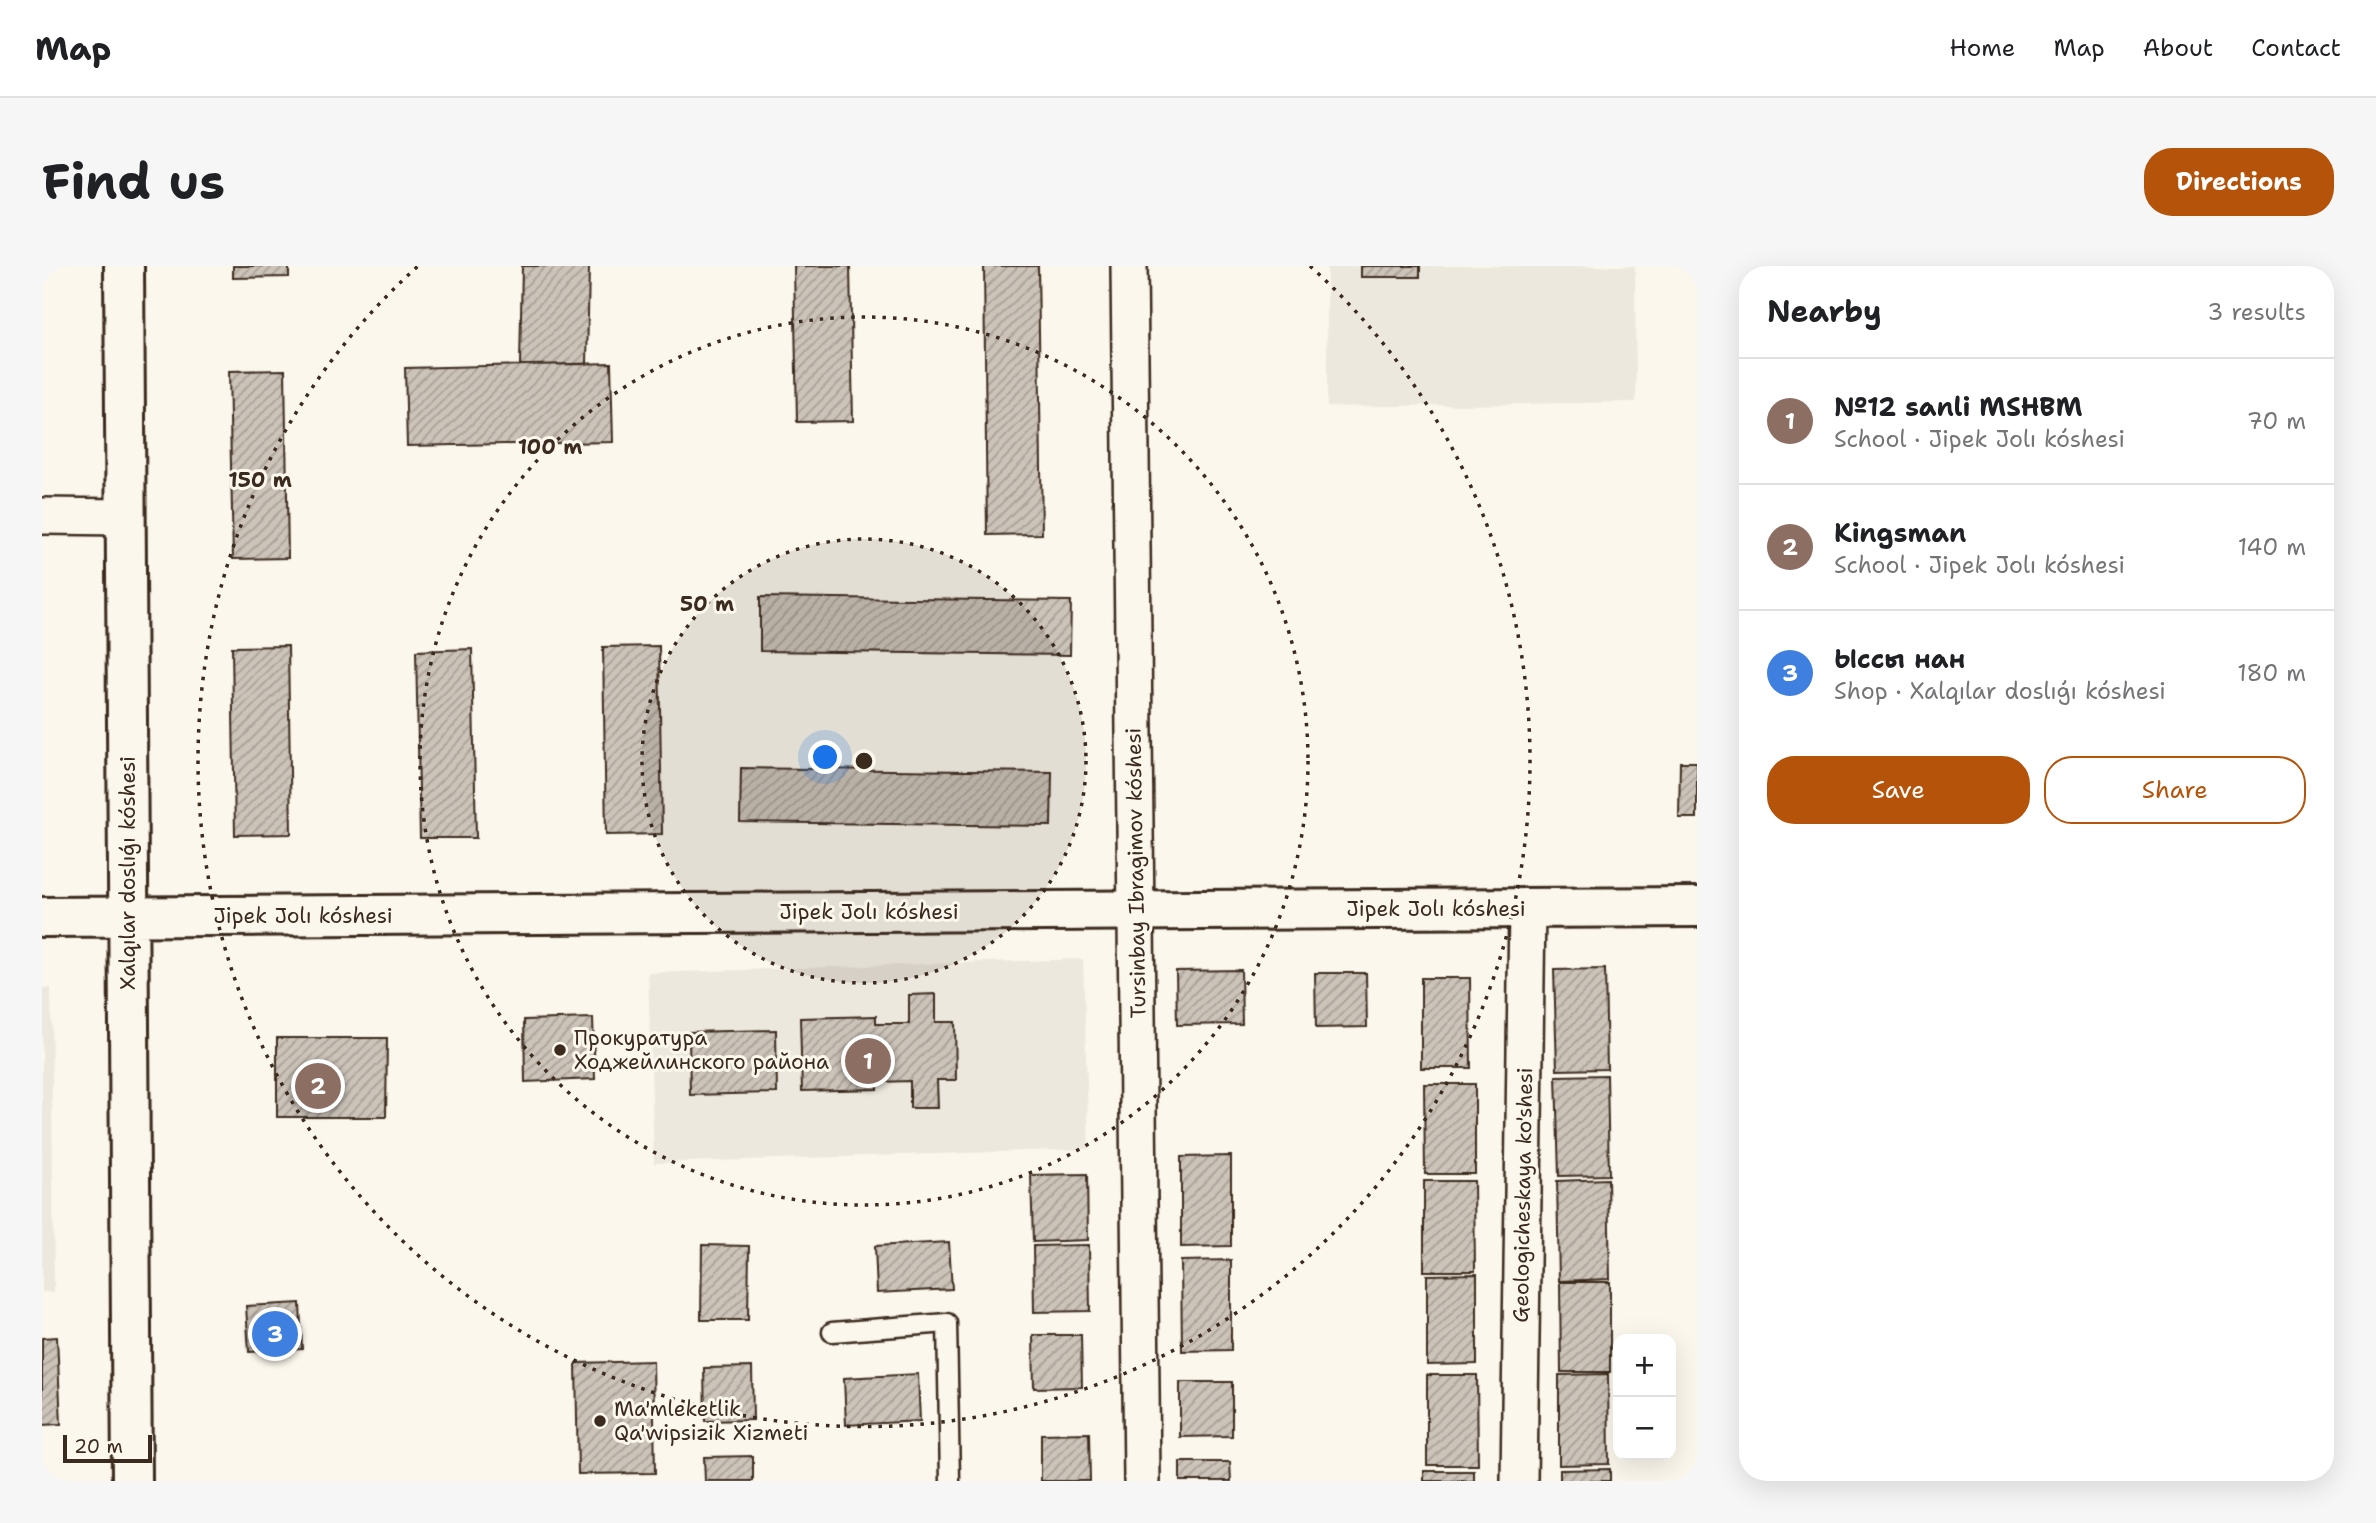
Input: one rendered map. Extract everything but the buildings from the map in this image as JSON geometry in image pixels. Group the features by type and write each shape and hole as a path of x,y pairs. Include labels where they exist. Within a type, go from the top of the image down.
{"street":[{"name":"Xalqılar doslıǵı kóshesi","path":"124,266 132,1481"},
{"name":"Tursinbay Ibragimov kóshesi","path":"1129,266 1142,1481"},
{"path":"42,516 125,517"},
{"name":"Jipek Jolı kóshesi","path":"42,918 1697,907"},
{"name":"Geologicheskaya ko'shesi","path":"1519,1481 1527,908"}],"lane":[{"path":"832,1332 947,1324 950,1481"}],"shaded area":[{"path":"1327,266 1635,266 1636,402 1327,407"},
{"path":"1083,959 1089,1149 654,1163 648,973"},
{"path":"42,988 51,988 54,1292 42,1292"}],"place":[{"name":"Прокуратура Ходжейлинского района","path":"560,1050"},
{"name":"№12 sanli MSHBM","path":"868,1061"},
{"name":"Kingsman","path":"318,1086"},
{"name":"Ыссы нан","path":"275,1334"},
{"name":"Ma'mleketlik Qa'wipsizik Xizmeti","path":"600,1421"}]}
